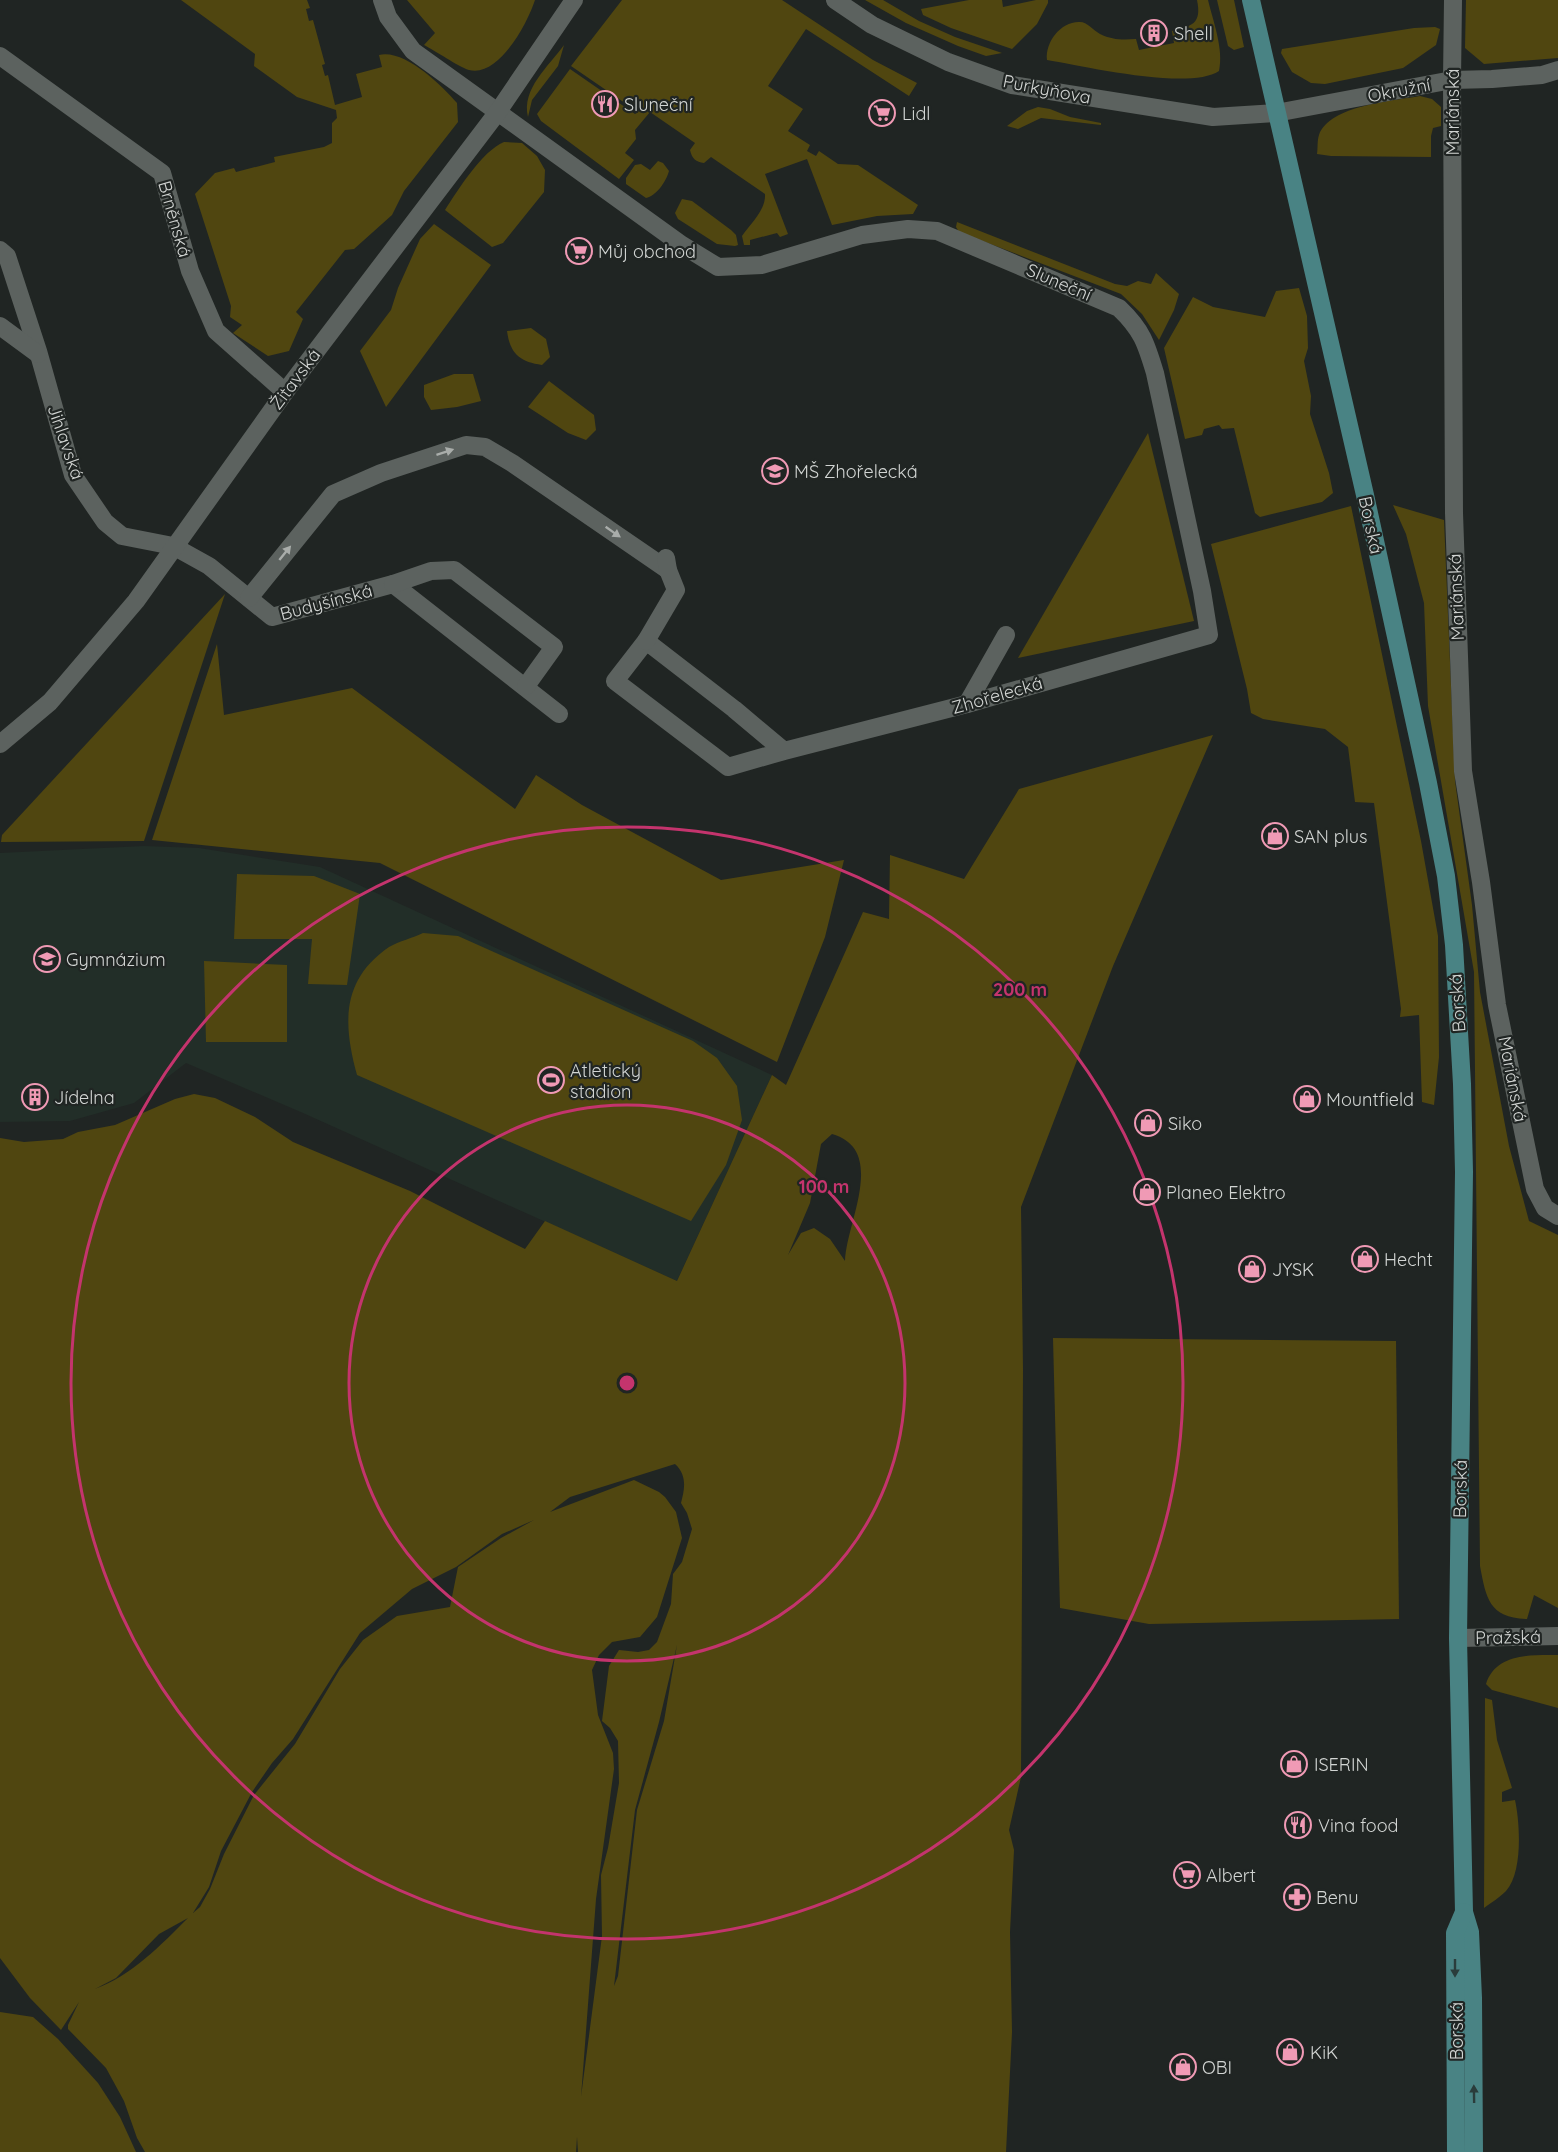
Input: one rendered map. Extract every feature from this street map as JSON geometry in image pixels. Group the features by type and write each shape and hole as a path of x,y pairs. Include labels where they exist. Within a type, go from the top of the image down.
{"main road":[{"name":"Borská","path":"1251,0 1365,495 1428,783 1446,876 1454,945 1464,1161 1458,1638 1464,1912 1470,1932 1473,1998 1474,2152"},
{"name":"Borská","path":"1456,2152 1455,1933 1464,1912"}],"street":[{"name":"Sluneční","path":"382,0 388,16 413,51 682,245 718,267 762,265 862,235 908,229 937,231 1119,308 1136,324 1147,344 1155,373 1202,591 1209,635"},
{"name":"Žitavská","path":"0,744 50,702 136,601 285,392 497,113 574,0"},
{"name":"Purkyňova","path":"835,0 872,25 948,62 1012,85 1213,117 1276,113"},
{"name":"Mariánská","path":"1454,0 1452,80 1454,513 1463,771 1481,882 1497,1005 1535,1189 1545,1208 1558,1216"},
{"name":"Brněnská","path":"0,56 162,173 190,272 216,331 285,392"},
{"name":"Okružní","path":"1276,113 1452,80 1492,80 1542,75 1558,70"},
{"name":"Jihlavská","path":"0,250 7,256 73,475 105,522 122,536 173,546"},
{"path":"0,326 38,354"},
{"name":"Zhořelecká","path":"249,598 333,494 381,473 466,445 484,447 512,463 667,562 676,590 646,641 615,681 729,767 967,704 1209,635"},
{"name":"Budyšínská","path":"173,546 210,566 272,617 393,584 431,571 454,570 554,647 526,686"},
{"name":"Budyšínská","path":"393,584 559,714"},
{"path":"967,704 1006,635"},
{"path":"646,641 784,751"},
{"name":"Pražská","path":"1458,1638 1558,1636"}],"shaded area":[{"path":"181,0 307,0 310,8 306,9 309,21 313,20 325,64 322,65 325,76 328,75 335,105 362,97 356,74 382,67 379,55 400,57 411,63 442,87 457,103 458,122 404,191 392,215 354,249 345,250 296,312 303,319 289,351 268,356 233,333 242,325 230,317 231,306 195,194 215,173 234,168 236,172 275,162 274,157 324,147 332,143 332,123 337,118 336,110 297,97 254,66 255,54"},
{"path":"407,0 535,0 519,34 501,57 491,66 480,70 469,70 424,45 435,33"},
{"path":"622,0 782,0 873,60 917,83 909,96 806,29 768,86 803,109 788,131 810,145 807,151 816,156 819,151 838,164 858,165 918,205 913,214 877,216 832,225 807,159 765,174 788,234 780,237 777,233 750,240 750,245 744,245 742,236 761,211 765,194 711,157 704,163 697,161 690,150 695,143 650,112 635,130 636,139 625,153 634,160 619,179 541,121 537,114 570,69 635,114 638,112 571,66"},
{"path":"865,0 883,0 919,21 955,37 1002,53 986,56 958,46 906,23"},
{"path":"969,0 1002,0 1003,7 1036,0 1048,0 1048,3 1037,24 1012,49 951,28 923,15 921,9"},
{"path":"1197,0 1208,0 1219,44 1219,71 1205,77 1161,78 1047,60 1049,46 1056,34 1067,25 1080,22 1109,37 1136,39 1139,50 1174,43 1172,31 1190,25 1197,19"},
{"path":"1217,0 1234,0 1244,47 1234,50 1228,46"},
{"path":"1466,0 1558,0 1558,58 1484,64 1465,48"},
{"path":"1435,27 1440,29 1436,45 1403,68 1325,84 1311,83 1292,72 1281,53 1282,49 1414,28"},
{"path":"564,45 558,66 532,100 528,117 527,107 532,87"},
{"path":"1420,96 1432,99 1441,107 1441,126 1433,128 1431,136 1431,157 1317,154 1319,135 1325,125 1336,117 1364,106"},
{"path":"1038,107 1070,117 1101,123 1101,125 1041,118 1018,129 1007,126 1027,111"},
{"path":"504,142 522,143 537,156 545,170 544,192 503,243 492,247 445,210 479,162"},
{"path":"658,161 663,163 669,171 663,184 653,194 646,198 626,184 626,178 635,165 641,164 650,170"},
{"path":"682,199 692,201 731,230 736,235 738,245 717,244 678,219 675,213"},
{"path":"957,222 1115,284 1127,286 1138,281 1151,284 1156,273 1179,294 1174,310 1159,340 1142,314 1121,294 959,232 956,227"},
{"path":"434,224 491,265 386,407 360,351 391,310 398,288 420,239"},
{"path":"1299,288 1307,316 1308,348 1304,361 1311,396 1310,414 1333,493 1322,502 1260,517 1255,513 1234,428 1222,429 1219,425 1204,429 1202,435 1185,439 1164,348 1193,297 1213,307 1265,317 1276,291"},
{"path":"531,328 546,339 550,357 542,365 522,359 513,351 508,339 507,331"},
{"path":"454,374 473,374 481,401 431,410 424,397 424,385"},
{"path":"549,381 594,415 596,430 586,440 568,433 528,407"},
{"path":"1148,433 1194,621 1018,658"},
{"path":"1393,505 1444,520 1455,781 1472,905 1480,992 1509,1146 1529,1221 1558,1235 1558,1608 1534,1595 1527,1619 1504,1615 1497,1610 1487,1597 1480,1566 1474,972 1428,706 1424,603 1406,534"},
{"path":"1351,506 1421,841 1438,936 1439,1057 1434,1105 1422,1102 1419,1015 1400,1017 1401,1009 1374,803 1355,802 1348,747 1325,729 1263,719 1251,713 1211,544"},
{"path":"225,594 144,841 1,842 2,835"},
{"path":"217,644 224,715 352,688 515,809 536,775 582,805 721,880 844,860 825,937 777,1062 380,863 152,840"},
{"path":"1213,735 1113,966 1021,1207 1023,1370 1021,1777 1009,1830 1014,1850 1010,1932 1012,2032 1006,2152 578,2152 577,2137 576,2152 145,2152 137,2138 124,2101 106,2068 68,2029 79,2002 61,2030 30,1998 0,1958 0,1138 24,1142 63,1139 78,1132 115,1125 175,1099 194,1094 215,1098 255,1117 293,1142 410,1191 525,1249 545,1221 677,1281 772,1075 786,1085 863,912 889,919 890,855 964,879 1019,789","holes":["832,1134 849,1142 858,1155 861,1171 860,1189 845,1261 830,1239 814,1228 801,1233 788,1255 810,1203 821,1144","675,1464 682,1473 684,1487 681,1503 692,1529 682,1562 673,1574 671,1604 657,1642 649,1650 638,1652 619,1650 609,1666 602,1721 610,1728 618,1741 619,1783 601,1875 602,1936 581,2097 596,1899 614,1769 613,1753 598,1715 592,1670 599,1655 612,1642 640,1637 657,1617 682,1538 676,1512 665,1497 634,1480 550,1512 570,1497","534,1520 501,1538 458,1567 450,1607 397,1616 363,1640 340,1669 295,1744 254,1795 224,1854 210,1889 200,1907 193,1913 209,1887 221,1851 252,1792 272,1763 293,1739 360,1633 412,1589 456,1567 502,1534","677,1645 664,1721 637,1810 618,1976 614,1986 635,1810","188,1918 133,1968 121,1976 95,1989 116,1978 159,1934"]},
{"path":"144,846 199,848 320,867 772,1075 677,1281 186,1063 134,1103 70,1121 0,1122 0,853"},
{"path":"237,874 314,876 360,894 347,985 308,984 312,939 234,939"},
{"name":"Atletický stadion","path":"423,933 458,936 693,1041 717,1058 737,1086 742,1120 726,1165 691,1221 357,1075 349,1038 348,1021 354,989 373,960 389,947"},
{"path":"204,961 287,965 287,1042 206,1042"},
{"path":"1053,1338 1396,1341 1399,1619 1149,1624 1060,1608"},
{"path":"1558,1655 1558,1708 1492,1690 1486,1684 1491,1674 1506,1661 1526,1656"},
{"path":"1485,1698 1492,1700 1497,1740 1512,1788 1502,1792 1502,1802 1515,1800 1519,1847 1518,1860 1511,1883 1504,1893 1484,1908"},
{"path":"0,2012 33,2017 58,2039 98,2083 120,2117 136,2152 0,2152"}],"place":[{"name":"Shell","path":"1154,33"},
{"name":"Sluneční","path":"605,104"},
{"name":"Lidl","path":"882,113"},
{"name":"Můj obchod","path":"579,251"},
{"name":"MŠ Zhořelecká","path":"775,471"},
{"name":"SAN plus","path":"1275,836"},
{"name":"Gymnázium","path":"47,959"},
{"name":"Atletický stadion","path":"551,1080"},
{"name":"Jídelna","path":"35,1097"},
{"name":"Mountfield","path":"1307,1099"},
{"name":"Siko","path":"1148,1123"},
{"name":"Planeo Elektro","path":"1147,1192"},
{"name":"Hecht","path":"1365,1259"},
{"name":"JYSK","path":"1252,1269"},
{"name":"ISERIN","path":"1294,1764"},
{"name":"Vina food","path":"1298,1825"},
{"name":"Albert","path":"1187,1875"},
{"name":"Benu","path":"1297,1897"},
{"name":"KiK","path":"1290,2052"},
{"name":"OBI","path":"1183,2067"}]}
